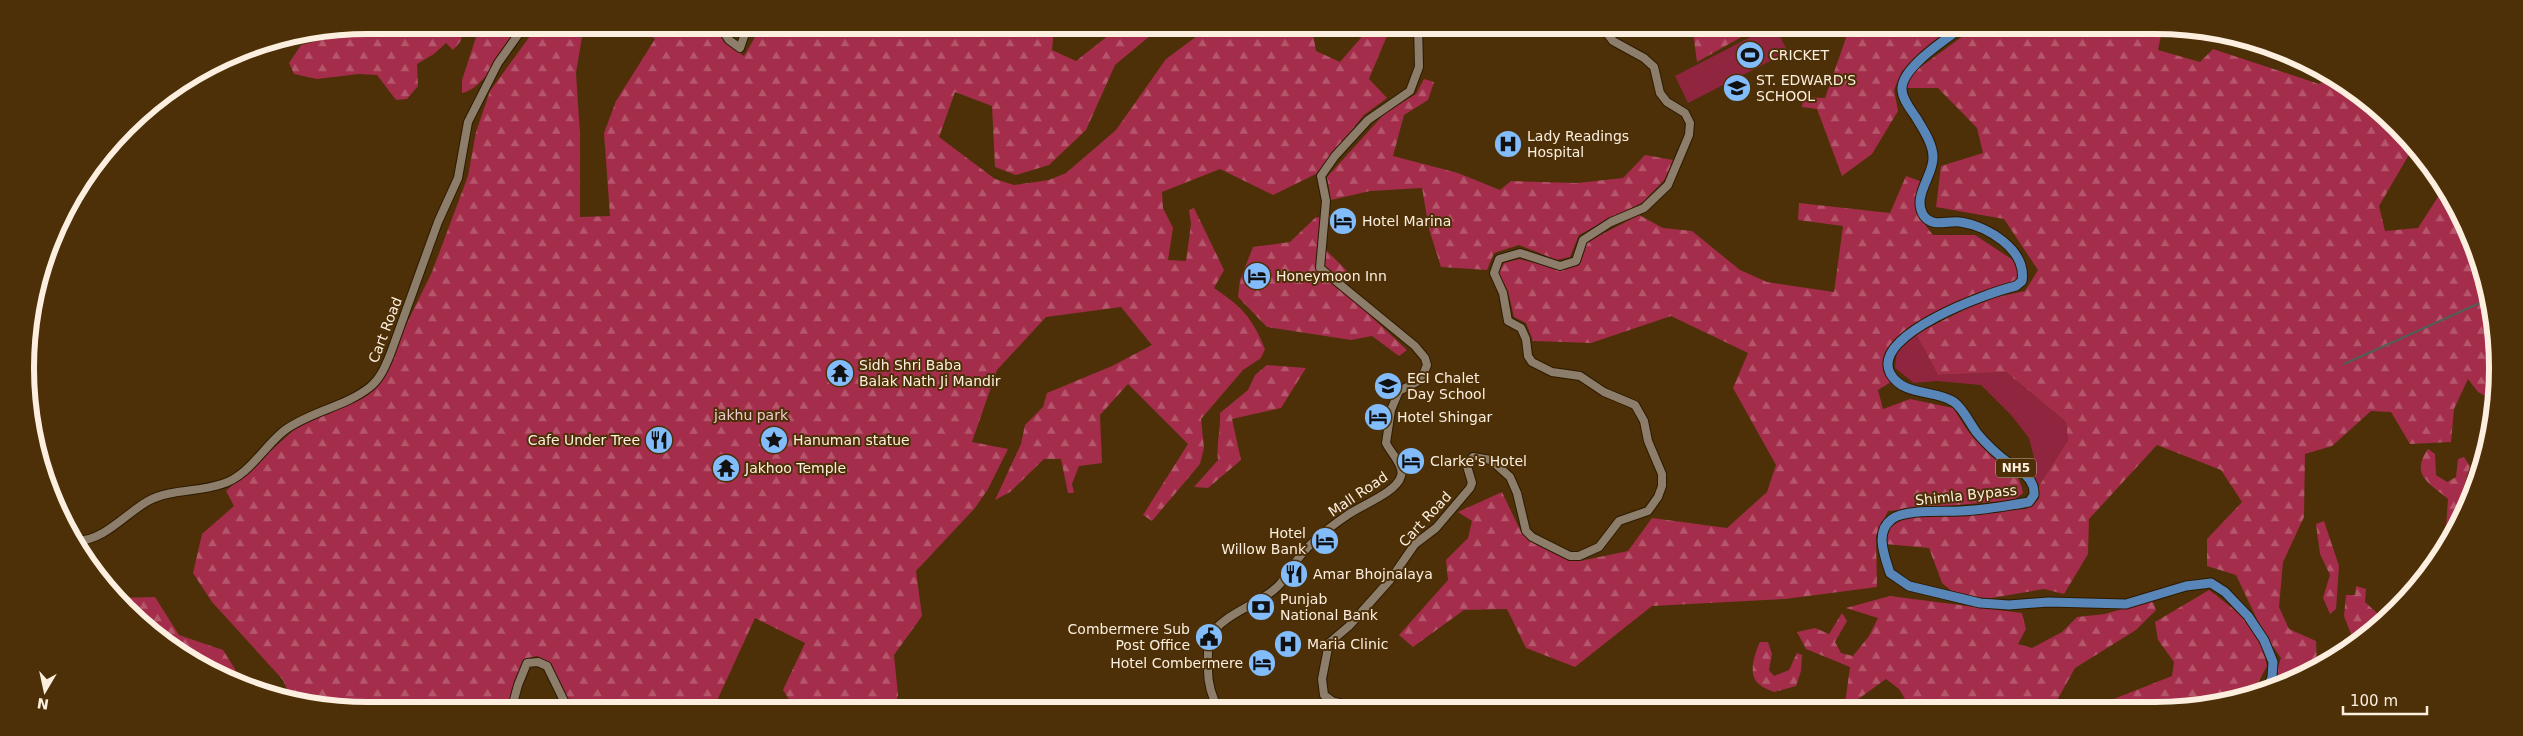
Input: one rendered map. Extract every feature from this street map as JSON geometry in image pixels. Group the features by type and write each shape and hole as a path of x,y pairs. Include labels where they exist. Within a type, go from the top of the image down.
{"highway":[{"name":"Shimla Bypass","path":"1954,34 1906,74 1901,89 1928,140 1933,157 1922,193 1921,206 1924,216 1933,222 1944,224 1959,222 1985,230 2004,243 2020,258 2024,270 2022,281 2016,286 1967,302 1914,330 1895,346 1889,367 1890,373 1903,386 1922,393 1946,396 1957,404 1986,444 2026,475 2033,485 2034,495 2029,502 1906,514 1892,519 1884,530 1882,542 1890,573 1909,586 1980,603 2009,605 2048,602 2126,604 2186,586 2211,583 2226,592 2262,635 2273,662 2270,682"}],"main road":[{"name":"Cart Road","path":"81,539 96,537 159,496 224,484 240,474 286,430 356,396 371,386 382,372 390,355 438,222 458,178 468,122 498,63 519,34"},
{"path":"725,34 729,40 740,48 745,34"},
{"name":"Mall Road","path":"1217,702 1207,680 1208,645 1211,634 1228,619 1270,593 1280,584 1298,558 1321,534 1354,511 1377,498 1397,483 1401,477 1402,469 1386,443 1391,410 1399,391 1421,380 1427,365 1425,358 1415,346 1320,268 1326,201 1321,176 1335,156 1368,120 1410,91 1420,67 1418,34"},
{"name":"Cart Road","path":"1336,702 1324,695 1322,679 1329,643 1349,626 1390,580 1415,544 1436,528 1470,488 1472,483 1467,466 1473,457 1491,460 1510,477 1518,493 1526,530 1532,537 1570,556 1579,556 1598,547 1619,521 1648,511 1658,497 1663,479 1662,474 1648,441 1641,412 1626,400 1604,392 1580,376 1552,372 1532,362 1528,356 1526,339 1521,328 1508,320 1503,293 1494,273 1498,258 1512,253 1520,253 1560,266 1576,261 1583,240 1611,222 1644,208 1668,185 1689,135 1690,124 1685,113 1668,102 1660,93 1654,67 1644,58 1613,41 1608,34"},
{"path":"514,702 527,663 538,662 547,666 564,702"}],"shaded area":[{"name":"CRICKET","path":"1757,34 1779,34 1788,52 1688,103 1675,76"},
{"path":"1916,334 1938,375 2006,372 2066,422 2068,440 2039,486 2029,467 2034,458 2029,438 2011,415 1981,385 1937,381 1914,383 1895,368 1897,351"}],"green space":[{"path":"346,34 463,34 460,42 453,50 446,43 434,54 417,64 418,86 407,99 396,100 377,75 359,74 317,79 294,74 289,63 301,45 326,39 328,36"},
{"path":"477,34 513,34 487,75 478,84 462,93 462,80"},
{"name":"jakhu park","path":"531,34 582,34 576,73 580,133 580,217 610,216 604,133 616,101 655,39 647,34 720,34 724,42 744,56 757,34 1053,34 1052,50 1076,61 1108,34 1152,34 1115,65 1086,130 1049,165 1016,175 995,167 992,106 955,92 939,137 995,179 1014,185 1049,180 1066,173 1116,130 1166,59 1200,34 1313,34 1316,51 1340,62 1364,34 1388,34 1369,79 1387,98 1364,115 1316,174 1273,195 1220,169 1162,192 1163,208 1173,228 1168,260 1186,261 1191,224 1189,210 1194,208 1224,270 1214,288 1239,307 1251,321 1265,349 1261,358 1243,370 1201,419 1204,448 1200,464 1152,521 1143,515 1188,444 1128,384 1100,415 1102,463 1079,466 1072,484 1074,493 1068,493 1061,459 1044,459 1010,492 995,500 1021,444 1025,425 1043,407 1047,393 1112,366 1152,345 1121,307 1046,317 997,370 972,442 1008,449 988,489 975,508 916,571 922,616 894,655 898,695 896,702 791,702 783,690 805,643 755,618 716,702 570,702 550,663 537,656 524,659 510,702 346,702 303,696 288,693 283,680 212,602 193,573 202,534 234,506 226,491 305,420 376,386 432,272 468,176 476,132 490,91"},
{"path":"1693,34 1745,34 1745,35 1697,62"},
{"path":"1847,34 1946,34 1902,71 1894,90 1898,111 1872,154 1842,176 1817,109 1802,107 1803,97 1825,98"},
{"path":"1966,34 2161,34 2158,50 2200,62 2213,49 2319,84 2326,81 2341,90 2375,117 2410,153 2379,206 2385,231 2418,228 2440,194 2464,240 2478,281 2489,346 2488,397 2478,392 2468,379 2454,409 2451,442 2410,444 2391,412 2371,411 2332,446 2305,454 2304,517 2283,562 2279,607 2289,629 2316,641 2317,660 2273,681 2281,658 2264,634 2236,575 2207,566 2207,539 2242,502 2221,470 2157,445 2089,519 2088,554 2064,594 2044,589 1986,599 1954,593 1942,583 1929,548 1885,544 1890,527 1907,517 2026,509 2039,499 2039,486 2068,440 2066,422 2006,372 1938,375 1916,334 1983,300 2025,291 2038,270 2004,219 1936,207 1941,166 1983,153 1977,128 1938,88 1906,88 1911,74"},
{"path":"1424,79 1434,82 1428,100 1404,115 1393,156 1458,173 1500,190 1511,181 1577,183 1623,178 1645,155 1673,160 1665,179 1643,202 1579,235 1570,257 1557,260 1519,245 1494,253 1487,270 1441,267 1429,229 1422,188 1370,191 1331,200 1327,177 1385,113 1416,94"},
{"path":"1906,176 1920,181 1918,210 1923,222 1933,235 1975,235 2016,262 2018,280 2008,285 1974,294 1914,324 1891,346 1884,368 1891,382 1878,390 1883,409 1910,399 1953,408 1974,438 2011,469 2021,484 2023,493 2014,500 1888,511 1876,536 1877,587 1785,599 1652,606 1575,667 1526,648 1507,609 1464,610 1413,647 1399,635 1448,580 1446,560 1468,538 1472,521 1458,512 1502,492 1521,532 1567,559 1580,561 1628,551 1652,518 1727,528 1767,492 1776,465 1733,388 1748,353 1671,316 1591,343 1533,341 1526,323 1514,317 1508,291 1498,272 1504,263 1519,259 1559,269 1578,265 1587,242 1639,215 1663,228 1692,231 1740,270 1767,282 1834,292 1843,226 1798,220 1799,203 1890,213"},
{"path":"1316,217 1321,218 1319,243 1349,273 1344,291 1407,350 1399,356 1372,336 1351,340 1267,327 1238,297 1240,280 1253,247 1290,242"},
{"path":"1267,365 1306,368 1281,408 1232,419 1241,460 1208,488 1194,487 1218,460 1220,413 1248,390 1255,375"},
{"path":"2428,449 2435,454 2436,475 2447,482 2456,477 2458,459 2464,457 2470,466 2463,489 2465,492 2447,530 2448,499 2424,478 2421,472 2423,458"},
{"path":"2324,521 2339,566 2336,609 2330,614 2323,598 2330,575 2320,554 2316,524"},
{"path":"2356,586 2366,589 2365,602 2377,613 2378,617 2352,637 2344,616 2346,595 2355,595"},
{"path":"2209,590 2247,622 2259,640 2267,666 2256,687 2220,696 2177,702 2106,702 2172,676 2174,662 2158,640 2155,622"},
{"path":"1890,596 2022,613 2026,629 2018,644 2032,648 2062,632 2077,617 2105,614 2152,600 2156,610 2136,630 2075,668 2056,702 1907,702 1899,689 1886,679 1857,700 1845,702 1850,667 1806,649 1797,632 1815,628 1829,634 1842,613 1847,621 1835,642 1841,653 1853,656 1869,636 1878,618 1846,608"},
{"path":"155,597 179,635 223,650 235,669 236,675 182,646 148,619 126,598"},
{"path":"1760,642 1768,642 1772,654 1769,670 1774,676 1789,670 1797,653 1802,655 1801,671 1796,686 1774,692 1762,687 1755,680 1753,664"}],"waterway":[{"path":"2344,364 2483,302"}],"place":[{"name":"CRICKET","path":"1750,55"},
{"name":"ST. EDWARD'S SCHOOL","path":"1737,88"},
{"name":"Lady Readings Hospital","path":"1508,144"},
{"name":"Hotel Marina","path":"1343,221"},
{"name":"Honeymoon Inn","path":"1257,276"},
{"name":"Sidh Shri Baba Balak Nath Ji Mandir","path":"840,373"},
{"name":"ECI Chalet Day School","path":"1388,386"},
{"name":"Hotel Shingar","path":"1378,417"},
{"name":"Cafe Under Tree","path":"659,440"},
{"name":"Hanuman statue","path":"774,440"},
{"name":"Clarke's Hotel","path":"1411,461"},
{"name":"Jakhoo Temple","path":"726,468"},
{"name":"Hotel Willow Bank","path":"1325,541"},
{"name":"Amar Bhojnalaya","path":"1294,574"},
{"name":"Punjab National Bank","path":"1261,607"},
{"name":"Combermere Sub Post Office","path":"1209,637"},
{"name":"Maria Clinic","path":"1288,644"},
{"name":"Hotel Combermere","path":"1262,663"}]}
